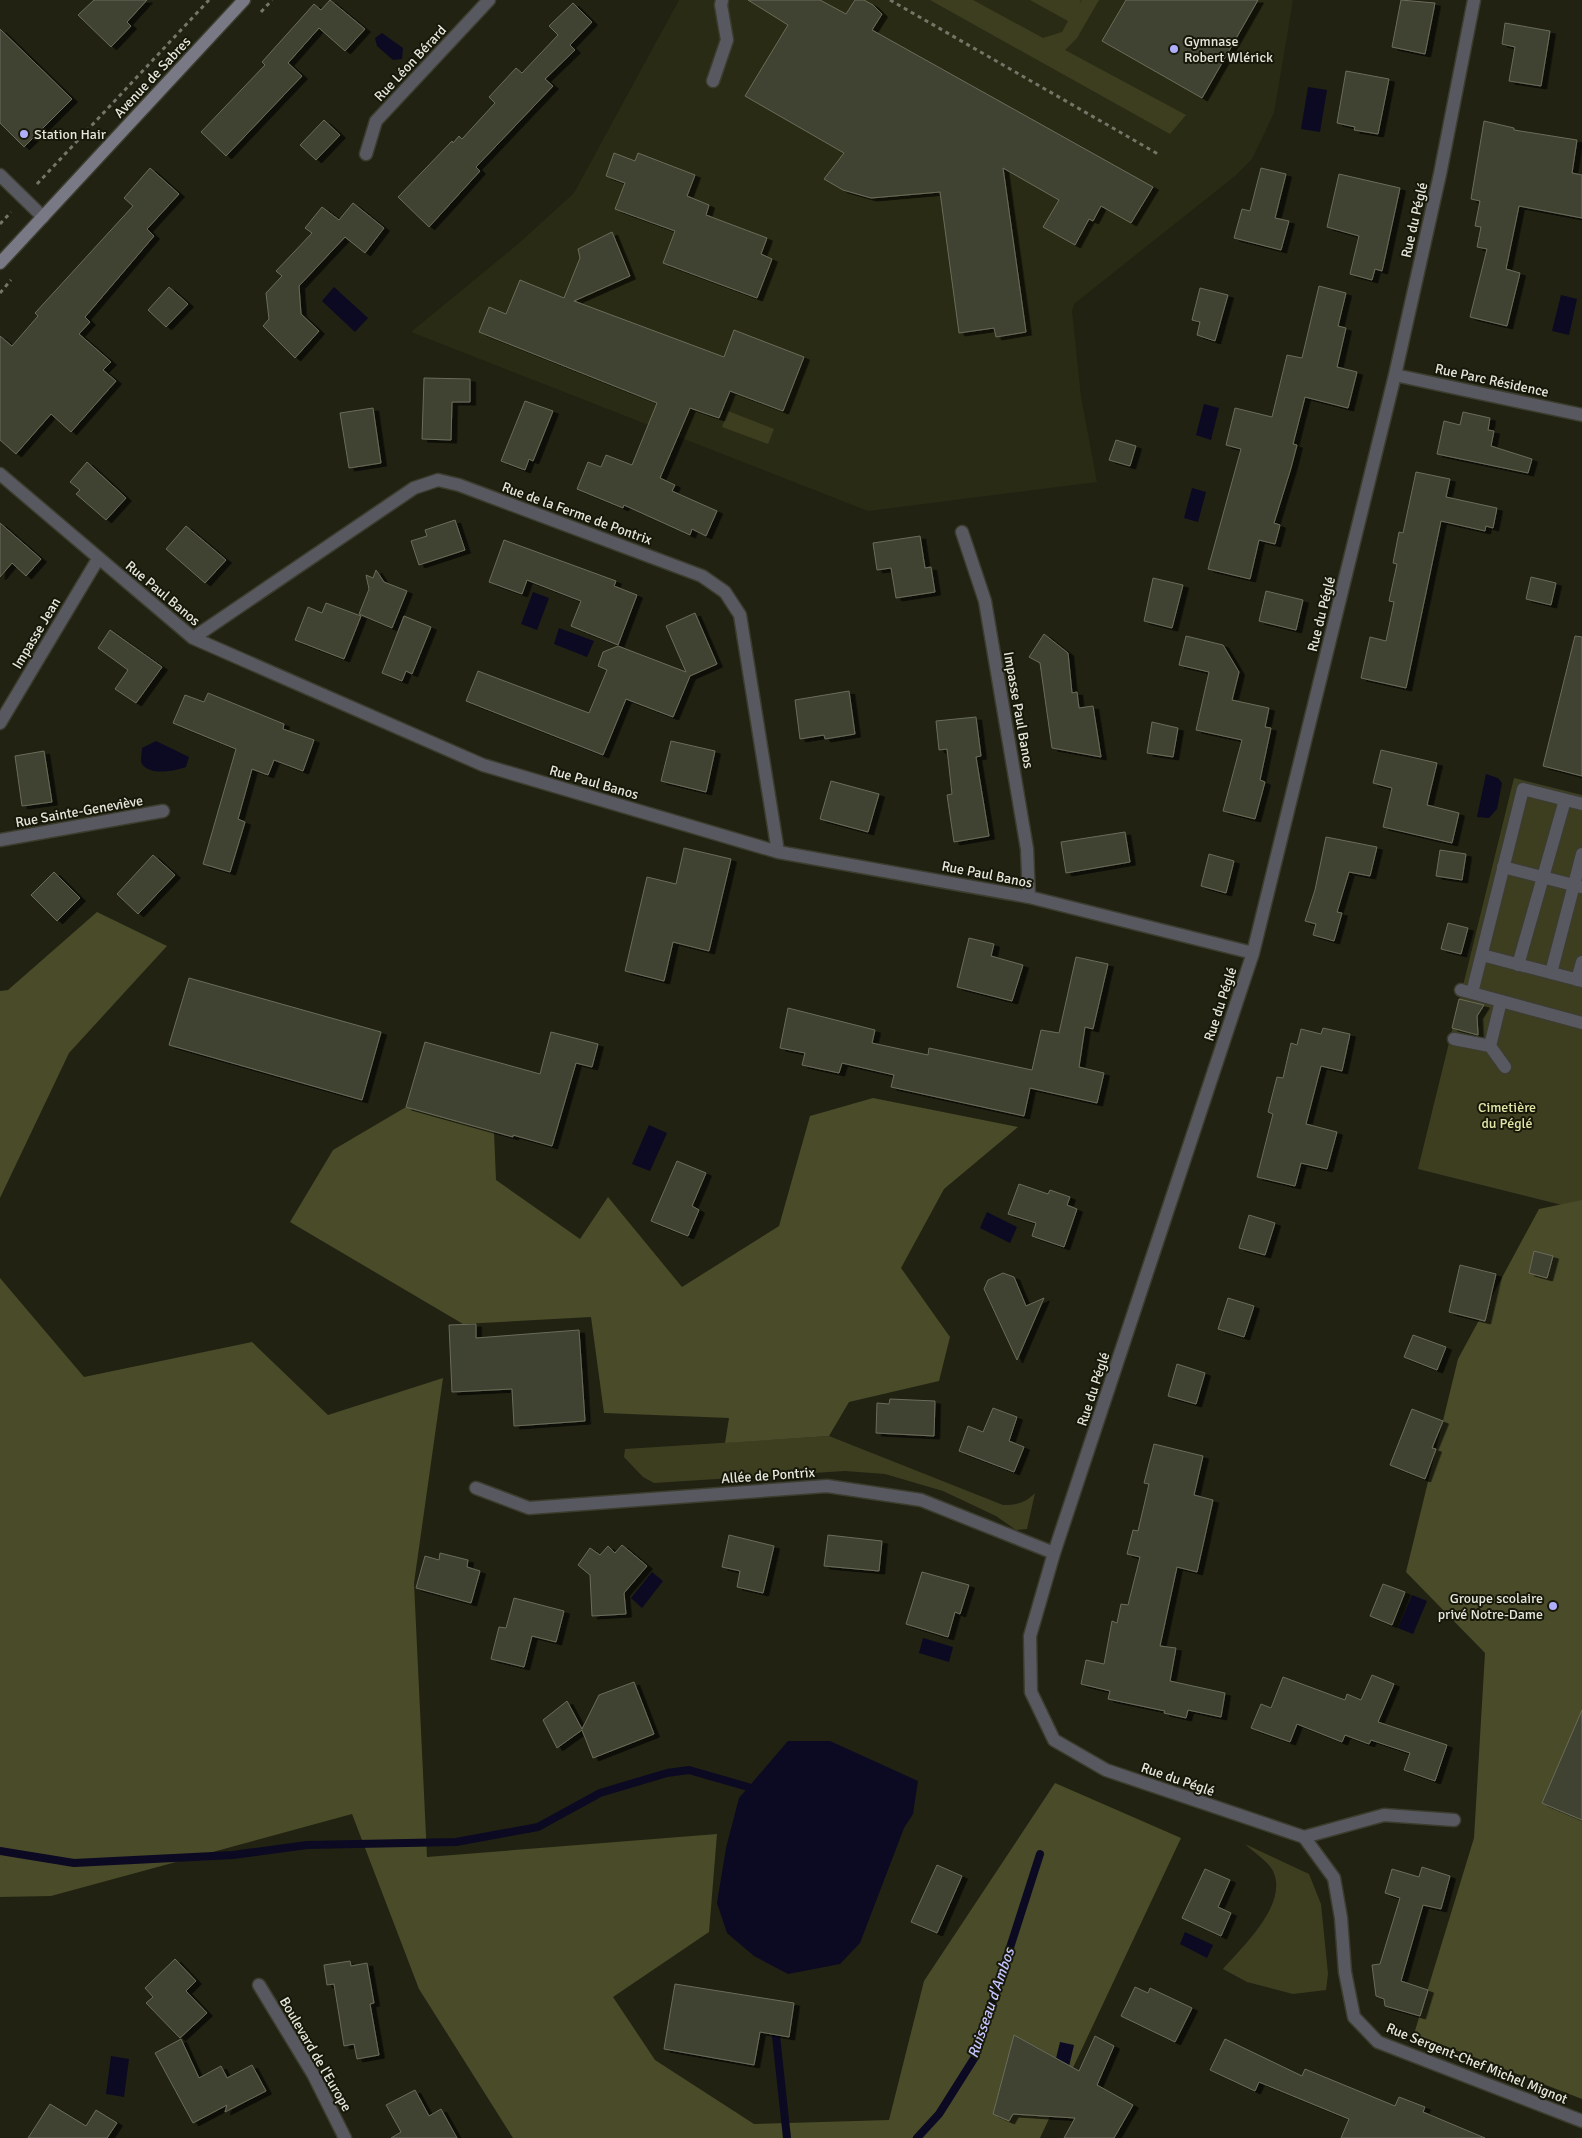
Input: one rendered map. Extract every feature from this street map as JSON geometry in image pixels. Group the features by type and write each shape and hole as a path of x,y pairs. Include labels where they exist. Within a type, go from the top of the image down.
{"main road":[{"name":"Avenue de Sabres","path":"0,263 244,0"}],"street":[{"name":"Rue Léon Bérard","path":"366,154 376,121 490,0"},
{"path":"713,82 727,40 722,0"},
{"name":"Rue du Péglé","path":"1304,1837 1106,1770 1054,1740 1031,1692 1030,1636 1054,1554 1253,952 1395,375 1440,174 1474,0"},
{"path":"0,175 43,216"},
{"name":"Rue Parc Résidence","path":"1395,375 1582,415"},
{"name":"Rue Paul Banos","path":"0,474 193,638 483,766 778,852 1029,897 1253,952"},
{"name":"Rue de la Ferme de Pontrix","path":"193,638 414,488 438,480 460,485 702,576 725,592 740,615 778,852"},
{"name":"Impasse Paul Banos","path":"962,532 986,601 1027,849 1029,897"},
{"name":"Impasse Jean","path":"0,723 98,559"},
{"path":"1582,804 1522,788 1482,955 1467,992 1582,1023"},
{"path":"1518,965 1565,800"},
{"name":"Rue Sainte-Geneviève","path":"0,840 163,811"},
{"path":"1551,973 1578,886 1582,854"},
{"path":"1503,867 1578,886"},
{"path":"1482,955 1580,981 1582,962"},
{"path":"1490,1046 1501,1001"},
{"path":"1454,1039 1490,1046 1505,1067"},
{"name":"Allée de Pontrix","path":"476,1488 529,1508 827,1486 921,1500 1054,1554"},
{"path":"1304,1837 1384,1815 1454,1820"},
{"name":"Rue Sergent-Chef Michel Mignot","path":"1304,1837 1334,1878 1342,1918 1345,1972 1354,2017 1378,2042 1582,2121"},
{"name":"Boulevard de l'Europe","path":"259,1985 313,2074 345,2138"}],"path":[{"path":"0,224 209,0"},
{"path":"890,0 1158,154"}],"shaded area":[{"path":"679,0 1293,0 1274,113 1252,159 1235,176 1074,304 1072,311 1081,397 1097,482 868,511 411,332 518,244 574,193"},
{"path":"97,912 167,946 69,1053 0,1198 0,991 8,990"},
{"path":"873,1098 1018,1127 944,1189 901,1268 950,1337 939,1381 849,1402 829,1436 725,1443 729,1418 604,1413 591,1317 463,1324 290,1222 333,1150 406,1107 494,1132 496,1180 580,1239 608,1197 682,1287 779,1226 810,1116"},
{"path":"1582,1200 1582,2099 1414,2034 1474,1838 1485,1653 1406,1572 1458,1359 1539,1209"},
{"path":"0,1278 84,1377 252,1342 328,1415 443,1378 414,1583 427,1857 717,1834 709,1932 613,1997 655,2060 754,2124 889,2120 924,1981 1055,1783 1181,1838 1040,2138 513,2138 419,1989 352,1814 51,1896 0,1897"}],"green space":[{"path":"930,0 973,0 1043,38 1062,32 1068,21 1030,0 1081,0 1079,4 1082,0 1099,0 1077,38 1065,50 1186,115 1170,134"},
{"path":"728,411 774,429 768,444 722,427"},
{"name":"Cimetière du Péglé","path":"1514,778 1582,795 1582,1210 1418,1169"},
{"path":"829,1436 1003,1505 1021,1503 1035,1493 1027,1529 1016,1530 996,1516 943,1491 885,1474 845,1471 654,1483 643,1477 624,1457 625,1449"},
{"path":"1245,1844 1309,1874 1321,1904 1328,1974 1326,1990 1293,1994 1247,1982 1223,1969 1261,1924 1275,1897 1276,1884 1271,1867"}],"water":[{"path":"382,33 403,48 402,59 393,60 377,46 375,38"},
{"path":"1308,87 1327,90 1320,132 1301,129"},
{"path":"334,287 368,318 355,332 322,301"},
{"path":"1561,295 1577,299 1569,335 1552,331"},
{"path":"1204,404 1219,408 1211,440 1196,435"},
{"path":"1192,488 1206,492 1198,522 1184,518"},
{"path":"533,592 549,598 537,630 521,624"},
{"path":"559,628 594,641 587,657 554,644"},
{"path":"156,741 189,757 186,767 163,771 146,768 141,762 142,748"},
{"path":"1486,774 1498,778 1502,783 1497,809 1489,818 1477,817"},
{"path":"649,1125 667,1133 650,1171 632,1164"},
{"path":"987,1212 1017,1227 1010,1243 980,1228"},
{"path":"652,1572 663,1581 642,1608 631,1598"},
{"path":"1412,1595 1427,1601 1413,1634 1398,1628"},
{"path":"923,1638 953,1647 949,1662 919,1653"},
{"path":"788,1741 830,1741 918,1781 913,1814 904,1828 860,1943 840,1964 788,1974 754,1956 727,1933 717,1903 726,1848 739,1798"},
{"path":"1185,1932 1213,1945 1207,1958 1180,1944"},
{"path":"1060,2042 1074,2045 1067,2075 1053,2071"},
{"path":"111,2056 129,2059 124,2097 106,2094"}],"building":[{"path":"94,0 147,0 127,22 131,26 111,47 78,15"},
{"path":"330,0 365,29 345,51 319,28 288,63 302,76 226,156 201,132 265,65 262,62 314,4 321,10"},
{"path":"748,0 820,0 846,14 855,0 864,0 873,5 882,14 872,30 1153,187 1131,223 1101,206 1093,221 1089,219 1075,245 1043,227 1059,200 1003,168 1026,332 996,337 994,328 959,333 940,192 871,198 843,190 824,179 844,153 745,96 788,25"},
{"name":"Gymnase Robert Wlérick","path":"1126,0 1258,0 1202,98 1102,41"},
{"path":"1401,0 1435,3 1425,54 1392,47"},
{"path":"573,3 592,22 570,45 575,50 545,79 553,86 476,167 480,171 429,227 398,197 452,141 453,143 459,136 462,139 495,103 489,97 516,68 522,73 558,35 549,26"},
{"path":"1505,23 1550,31 1541,86 1509,81 1515,47 1502,44"},
{"path":"0,29 72,99 24,147 0,123"},
{"path":"1346,71 1389,79 1378,134 1354,130 1355,127 1337,123"},
{"path":"324,120 340,135 316,160 300,145"},
{"path":"1484,121 1514,128 1514,130 1577,140 1572,173 1582,175 1582,218 1519,206 1506,269 1520,273 1507,326 1470,317 1487,249 1477,247 1481,227 1475,226 1480,201 1471,199"},
{"path":"614,153 635,161 638,153 695,175 687,196 709,205 706,215 767,238 761,254 772,259 757,298 663,263 675,231 615,209 625,183 606,176"},
{"path":"150,168 179,194 147,229 154,236 85,317 90,322 79,334 111,362 103,370 116,381 71,432 51,414 16,454 0,440 0,336 12,346 38,316 35,313 133,206 124,198"},
{"path":"1261,168 1286,174 1275,218 1289,221 1281,250 1234,238 1242,209 1250,211"},
{"path":"1339,174 1400,188 1382,271 1375,269 1372,280 1350,274 1359,236 1327,227"},
{"path":"353,203 384,228 365,253 345,237 299,286 301,314 319,331 295,358 263,326 269,319 266,293 282,276 276,271 312,233 305,228 322,207 339,220"},
{"path":"612,232 630,276 574,301 724,357 734,330 804,357 783,411 730,391 719,418 690,408 660,478 675,485 672,491 717,511 706,536 692,529 690,535 624,505 623,508 577,489 588,462 601,467 606,455 632,465 657,403 479,332 489,307 506,314 520,280 564,298 580,258 578,249"},
{"path":"1319,286 1346,293 1338,326 1346,328 1337,367 1357,372 1348,408 1305,397 1293,444 1297,445 1274,523 1280,525 1275,544 1259,540 1250,579 1208,569 1241,449 1226,445 1235,408 1272,417 1287,355 1302,358"},
{"path":"169,287 188,304 166,327 148,310"},
{"path":"1200,288 1228,295 1215,341 1197,335 1200,322 1192,320"},
{"path":"424,378 470,379 470,402 452,402 451,440 422,439"},
{"path":"525,401 553,411 533,461 529,459 525,470 501,461"},
{"path":"373,408 381,463 349,468 340,413"},
{"path":"1463,412 1490,418 1488,430 1494,431 1491,446 1532,459 1528,473 1437,454 1444,421 1460,425"},
{"path":"1116,440 1136,446 1130,466 1109,460"},
{"path":"87,462 126,498 106,520 76,494 80,490 70,482"},
{"path":"1416,472 1450,479 1446,497 1497,508 1493,528 1486,526 1485,531 1441,521 1406,688 1361,678 1370,637 1386,641 1394,602 1389,601 1397,564 1393,563 1399,532 1403,533"},
{"path":"455,520 465,550 419,565 411,541 427,536 425,530"},
{"path":"0,523 41,559 26,576 12,563 0,577"},
{"path":"186,526 226,560 205,583 166,549"},
{"path":"920,536 925,568 931,567 935,592 896,598 891,568 877,570 873,543"},
{"path":"504,540 616,581 614,586 637,595 618,645 571,626 581,601 527,580 522,594 489,582"},
{"path":"376,570 384,582 407,591 392,628 359,614 369,589 366,575 373,578"},
{"path":"1531,577 1556,583 1551,605 1526,599"},
{"path":"1153,578 1183,585 1172,628 1144,621"},
{"path":"1266,591 1303,600 1296,630 1259,621"},
{"path":"326,603 361,616 344,659 295,640 308,607 322,613"},
{"path":"695,613 717,664 690,676 673,717 626,699 603,755 466,701 478,671 589,713 607,670 598,666 603,652 618,646 686,672 666,626"},
{"path":"404,616 431,627 412,674 406,671 402,681 382,673"},
{"path":"110,630 162,667 136,703 115,689 128,670 98,648"},
{"path":"1044,634 1068,653 1072,693 1077,692 1079,708 1093,706 1101,757 1052,748 1040,663 1029,657"},
{"path":"1186,636 1223,645 1239,672 1232,700 1269,708 1265,727 1271,728 1260,780 1265,782 1255,819 1223,811 1242,740 1196,730 1209,672 1179,665"},
{"path":"1575,636 1582,637 1582,776 1543,766"},
{"path":"849,691 855,734 825,739 824,735 800,739 795,700"},
{"path":"208,693 284,724 283,729 314,740 303,771 274,760 268,775 252,769 238,819 245,822 230,872 203,864 236,749 173,723 185,695 204,702"},
{"path":"976,717 981,756 976,757 989,836 954,842 947,795 952,794 947,749 939,750 936,721"},
{"path":"1152,722 1178,728 1173,757 1147,753"},
{"path":"671,741 715,751 706,792 661,781"},
{"path":"1381,750 1437,763 1427,805 1459,813 1452,843 1383,827 1392,788 1373,783"},
{"path":"44,751 52,802 22,806 15,756"},
{"path":"831,781 879,794 868,832 820,819"},
{"path":"1125,832 1130,862 1066,873 1061,842"},
{"path":"1326,837 1377,847 1370,876 1349,872 1337,912 1342,913 1334,941 1313,935 1316,924 1305,921 1315,890"},
{"path":"684,848 731,859 709,951 673,942 664,981 625,971 647,877 676,884"},
{"path":"1440,850 1466,854 1462,880 1436,876"},
{"path":"1209,854 1234,861 1226,893 1201,886"},
{"path":"153,855 175,875 138,914 117,894"},
{"path":"54,872 80,898 57,921 31,895"},
{"path":"1448,923 1468,928 1461,954 1441,949"},
{"path":"969,938 994,944 991,956 1023,965 1012,1001 957,987"},
{"path":"1076,957 1108,964 1093,1029 1085,1027 1079,1067 1104,1073 1097,1103 1030,1088 1024,1116 891,1087 894,1075 842,1063 839,1073 802,1065 805,1053 780,1048 788,1008 875,1030 872,1043 928,1055 929,1048 1032,1070 1041,1030 1059,1033"},
{"path":"189,978 381,1032 362,1100 169,1045"},
{"path":"1459,999 1484,1005 1477,1016 1478,1035 1452,1028"},
{"path":"1323,1028 1350,1034 1342,1071 1321,1066 1306,1124 1337,1132 1327,1169 1301,1163 1295,1186 1257,1177 1273,1114 1268,1112 1277,1077 1283,1078 1291,1043 1297,1045 1301,1029 1321,1034"},
{"path":"551,1032 598,1044 592,1067 576,1063 552,1146 406,1107 425,1042 540,1074"},
{"path":"677,1161 706,1173 692,1206 699,1210 688,1236 651,1221"},
{"path":"1019,1184 1048,1194 1050,1190 1070,1197 1067,1205 1077,1209 1064,1247 1032,1236 1036,1223 1008,1214"},
{"path":"1249,1215 1275,1223 1265,1255 1239,1248"},
{"path":"1534,1251 1553,1256 1547,1278 1529,1273"},
{"path":"1460,1265 1496,1274 1485,1321 1449,1312"},
{"path":"1003,1273 1014,1277 1026,1306 1044,1298 1017,1360 984,1289 988,1280"},
{"path":"1228,1298 1254,1306 1244,1337 1218,1329"},
{"path":"476,1324 476,1338 579,1330 585,1421 514,1426 512,1389 452,1392 449,1325"},
{"path":"1413,1335 1446,1347 1437,1370 1404,1357"},
{"path":"1177,1364 1205,1373 1196,1404 1168,1396"},
{"path":"890,1399 935,1401 934,1436 876,1433 877,1403 889,1404"},
{"path":"993,1408 1017,1417 1009,1441 1024,1447 1014,1472 959,1451 968,1426 983,1432"},
{"path":"1412,1409 1443,1421 1432,1448 1436,1449 1425,1479 1390,1465"},
{"path":"1154,1444 1203,1456 1194,1495 1213,1500 1197,1572 1177,1567 1160,1646 1176,1648 1170,1681 1225,1693 1221,1717 1188,1710 1186,1718 1164,1713 1165,1711 1108,1699 1110,1691 1081,1684 1086,1660 1104,1664 1112,1621 1117,1623 1121,1604 1128,1605 1140,1557 1127,1554 1133,1530 1138,1531 1149,1484 1144,1483"},
{"path":"729,1535 774,1546 763,1593 737,1587 740,1571 722,1567"},
{"path":"828,1535 882,1541 879,1571 824,1566"},
{"path":"622,1545 647,1566 624,1593 626,1614 592,1616 590,1575 578,1565 590,1548 600,1555 608,1546 615,1553"},
{"path":"440,1553 468,1560 467,1567 480,1571 471,1603 416,1588 425,1556 439,1560"},
{"path":"922,1572 969,1585 960,1614 955,1612 948,1637 906,1624"},
{"path":"1383,1584 1405,1592 1392,1625 1370,1616"},
{"path":"514,1598 564,1611 556,1642 532,1636 524,1667 491,1659 499,1627 506,1628"},
{"path":"1372,1675 1394,1684 1378,1722 1447,1745 1435,1781 1404,1770 1410,1753 1371,1740 1369,1744 1345,1735 1342,1742 1297,1724 1290,1742 1251,1728 1261,1704 1271,1708 1283,1677 1345,1700 1347,1694 1361,1700"},
{"path":"634,1682 654,1734 593,1758 582,1730 557,1748 543,1720 567,1701 582,1729 599,1695"},
{"path":"1582,1710 1582,1820 1542,1803"},
{"path":"937,1865 962,1876 937,1933 911,1922"},
{"path":"1422,1867 1450,1876 1441,1909 1423,1905 1401,1981 1428,1990 1420,2016 1385,2006 1384,1999 1376,1996 1372,1965 1380,1964 1400,1898 1385,1893 1392,1869 1419,1877"},
{"path":"1205,1869 1230,1880 1218,1907 1231,1913 1221,1936 1182,1918"},
{"path":"175,1959 196,1981 186,1991 207,2013 180,2038 146,2003 153,1997 145,1988"},
{"path":"350,1961 351,1966 367,1963 374,2003 370,2004 379,2055 357,2059 354,2044 344,2046 334,1984 327,1985 324,1965"},
{"path":"675,1984 794,2003 789,2037 760,2032 754,2065 664,2049"},
{"path":"1135,1987 1148,1993 1150,1988 1192,2008 1175,2042 1121,2016"},
{"path":"1014,2035 1079,2071 1095,2036 1114,2046 1097,2085 1133,2105 1114,2138 1064,2138 1075,2118 1013,2114 1009,2121 993,2114"},
{"path":"181,2039 199,2078 221,2066 227,2078 252,2065 266,2091 225,2112 227,2105 193,2123 155,2053"},
{"path":"1225,2039 1302,2076 1305,2069 1395,2106 1399,2097 1425,2107 1423,2112 1485,2138 1341,2138 1349,2119 1259,2082 1255,2091 1210,2070"},
{"path":"415,2090 429,2116 441,2109 457,2138 391,2138 401,2132 386,2105"},
{"path":"50,2104 86,2126 96,2110 117,2123 107,2138 28,2138"}],"waterway":[{"path":"0,1851 74,1863 233,1855 307,1845 456,1842 538,1827 600,1793 667,1773 689,1770 748,1787 757,1792"},
{"name":"Ruisseau d'Ambos","path":"917,2138 939,2114 975,2057 1040,1854"},
{"name":"Ruisseau d'Ambos","path":"776,2036 787,2138"}],"place":[{"name":"Gymnase Robert Wlérick","path":"1174,49"},
{"name":"Station Hair","path":"24,134"},
{"name":"Groupe scolaire privé Notre-Dame","path":"1553,1606"}]}
